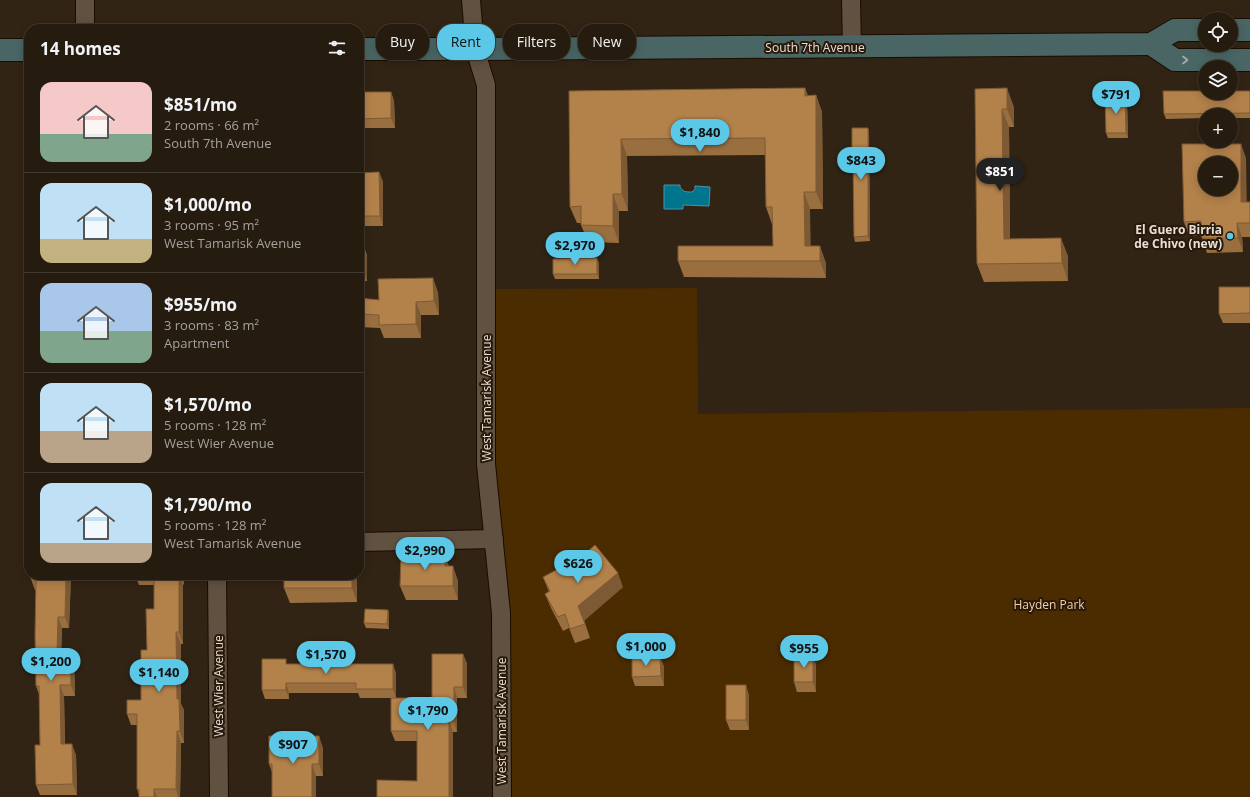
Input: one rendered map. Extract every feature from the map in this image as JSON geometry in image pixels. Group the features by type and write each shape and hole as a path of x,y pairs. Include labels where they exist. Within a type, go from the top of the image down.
{"main road":[{"name":"South 7th Avenue","path":"495,49 1151,44 1175,30 1198,30"},
{"path":"1238,30 1250,30"},
{"path":"1151,44 1175,60 1250,60"},
{"name":"South 7th Avenue","path":"364,49 437,49"},
{"path":"0,50 24,50"}],"street":[{"path":"85,24 86,0"},
{"name":"West Tamarisk Avenue","path":"470,0 472,24"},
{"path":"851,0 852,47"},
{"name":"West Tamarisk Avenue","path":"478,60 486,85 486,464 500,613 502,797"},
{"path":"364,542 494,539"},
{"name":"West Wier Avenue","path":"217,580 219,797"}],"green space":[{"name":"Hayden Park","path":"697,288 698,414 1250,408 1250,797 501,797 486,289"}],"water":[{"path":"664,185 680,185 682,190 688,192 692,192 695,189 695,186 710,187 709,206 683,205 683,209 664,209"}],"building":[{"path":"805,88 805,96 816,95 816,192 804,192 805,246 820,246 820,261 678,261 678,246 773,246 772,207 766,207 765,138 621,139 622,194 613,194 613,226 581,225 581,206 570,207 569,91"},
{"path":"1007,88 1007,109 1002,109 1004,239 1061,238 1062,263 977,264 975,89"},
{"path":"1163,91 1198,91 1198,100 1238,100 1238,91 1250,91 1250,113 1238,113 1238,108 1198,108 1198,114 1164,114"},
{"path":"364,92 391,92 391,118 364,119"},
{"path":"1105,97 1125,97 1126,133 1106,133"},
{"path":"852,128 868,128 868,236 854,237"},
{"path":"1182,144 1198,144 1198,148 1238,148 1238,144 1241,144 1241,202 1250,202 1250,223 1237,223 1238,238 1202,238 1201,221 1184,222"},
{"path":"379,172 380,216 364,216 364,173"},
{"path":"597,258 597,274 553,274 553,259"},
{"path":"433,278 434,301 416,302 416,324 379,325 379,315 364,314 364,298 379,300 378,279"},
{"path":"1219,287 1250,287 1250,313 1219,314"},
{"path":"595,545 618,573 578,606 585,624 570,629 565,614 558,617 545,594 550,591 543,577 581,557"},
{"path":"401,555 445,555 445,566 453,566 453,586 400,586"},
{"path":"36,580 66,580 65,617 58,617 57,652 70,652 71,685 60,685 61,744 72,744 73,784 36,785 35,745 40,745 39,686 36,686"},
{"path":"154,580 179,580 179,632 176,632 177,699 179,699 180,731 177,731 176,789 154,789 154,797 139,797 139,789 137,789 137,714 127,714 127,700 141,700 141,650 147,650 146,609 154,609"},
{"path":"284,580 352,580 352,588 284,588"},
{"path":"365,609 388,610 387,624 364,623"},
{"path":"432,654 463,654 463,687 454,687 454,721 449,721 449,797 377,797 377,780 417,781 417,731 391,731 391,698 432,698"},
{"path":"794,656 813,656 813,682 794,682"},
{"path":"660,657 661,676 632,677 632,658"},
{"path":"262,659 286,659 286,664 393,664 393,689 356,689 356,683 286,683 286,690 262,690"},
{"path":"726,685 746,685 746,720 726,720"},
{"path":"269,736 319,736 319,764 312,764 312,797 272,797 272,764 269,764"}],"place":[{"name":"El Guero Birria de Chivo (new)","path":"1230,236"}]}
